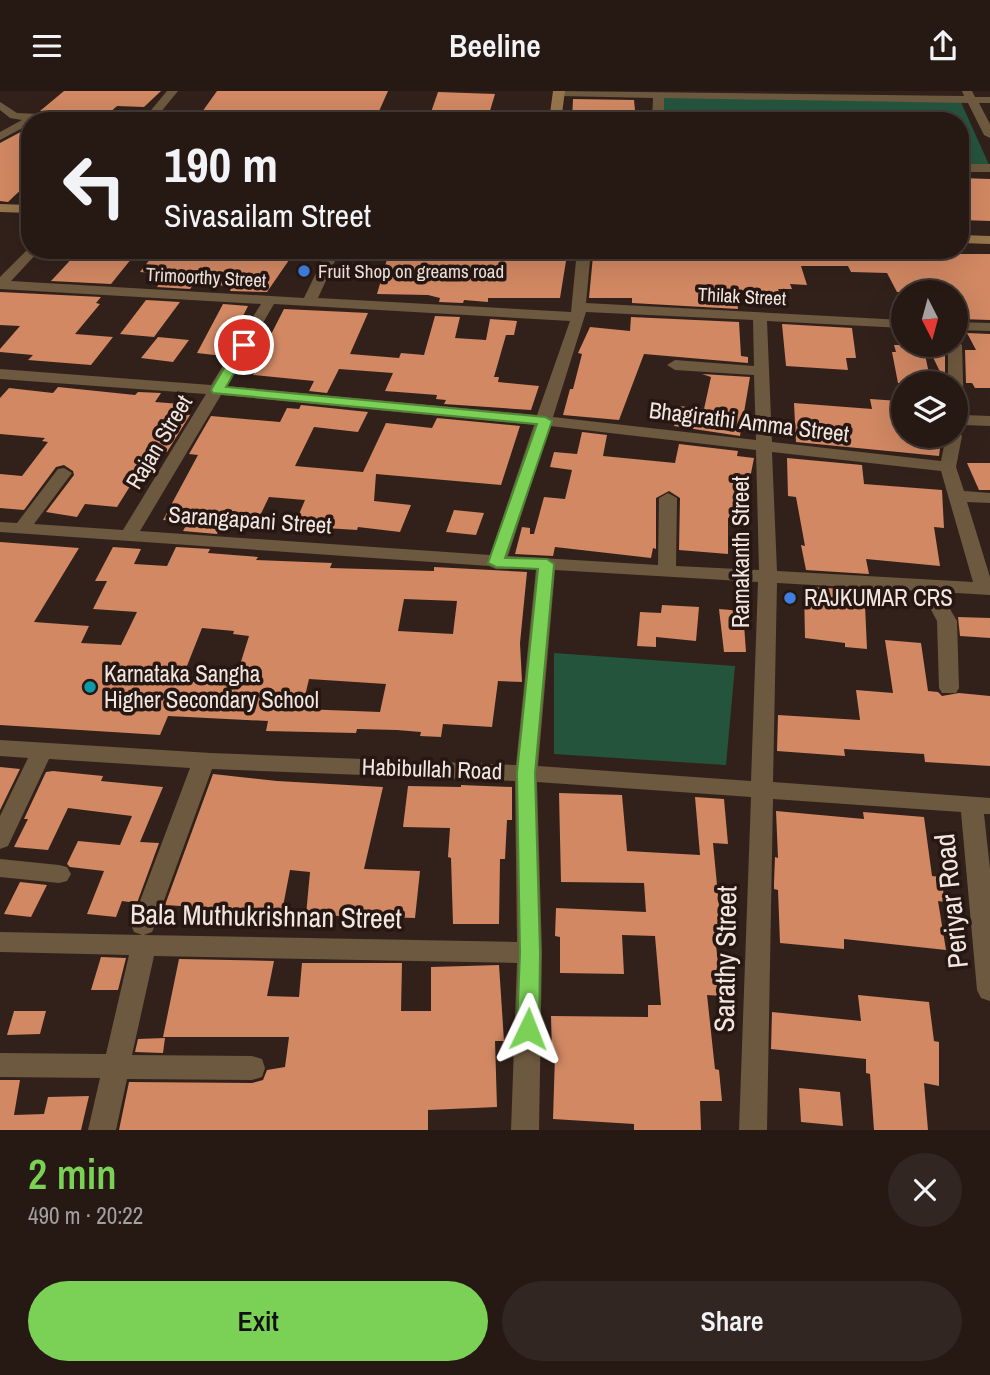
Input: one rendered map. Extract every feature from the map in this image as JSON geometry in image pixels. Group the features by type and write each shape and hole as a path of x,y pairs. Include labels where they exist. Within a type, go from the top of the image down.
{"street":[{"path":"155,112 173,91"},
{"path":"556,112 559,92 969,95 990,100"},
{"path":"658,112 659,93"},
{"path":"969,95 990,135"},
{"path":"0,124 13,113"},
{"path":"0,137 13,113"},
{"path":"969,168 990,168"},
{"path":"0,208 21,209"},
{"path":"969,239 990,240"},
{"path":"0,285 25,259"},
{"path":"309,302 330,259"},
{"path":"496,563 579,312 583,259"},
{"name":"Trimoorthy Street","path":"0,285 309,302 579,312"},
{"name":"Rajan Street","path":"130,535 270,300"},
{"name":"Thilak Street","path":"579,312 760,316 891,323"},
{"name":"Ramakanth Street","path":"760,316 768,575 760,789"},
{"path":"968,326 990,327"},
{"path":"675,365 761,372"},
{"name":"Bhagirathi Amma Street","path":"0,374 218,390 545,421 948,467"},
{"path":"968,425 990,421"},
{"path":"951,448 948,467 987,589"},
{"path":"22,528 64,474"},
{"path":"958,496 990,498"},
{"path":"667,570 668,498"},
{"name":"Sarangapani Street","path":"0,527 496,563 768,575 987,589"},
{"path":"525,1130 530,953 526,773 547,564"},
{"path":"927,585 947,621 949,688"},
{"name":"Habibullah Road","path":"0,748 204,760 526,773 981,806"},
{"path":"0,840 43,751"},
{"path":"102,1130 143,935 204,760"},
{"name":"Sarathy Street","path":"752,1130 760,789"},
{"name":"Periyar Road","path":"981,806 990,990"},
{"path":"0,868 60,874"},
{"name":"Bala Muthukrishnan Street","path":"0,942 143,935 530,953"},
{"path":"0,1065 252,1068"}],"green space":[{"path":"656,96 960,100 965,112 656,112"},
{"path":"969,120 990,167 969,166"},
{"path":"554,653 735,666 726,765 554,754"}],"building":[{"path":"64,91 161,91 144,107 117,106 110,112 40,111"},
{"path":"217,91 388,91 379,112 202,112"},
{"path":"438,92 495,94 490,112 431,112"},
{"path":"573,99 634,100 635,112 572,112"},
{"path":"21,132 21,190 8,202 0,201 0,143"},
{"path":"969,178 990,179 990,221 969,220"},
{"path":"969,254 990,254 990,320 968,319 968,280 891,281 887,273 851,272 848,266 801,266 807,285 790,284 792,289 778,289 781,296 741,295 741,298 737,298 738,309 632,303 632,298 589,298 593,259 969,259"},
{"path":"71,259 131,259 111,284 51,281"},
{"path":"150,259 290,259 267,292 230,291 232,286 194,284 190,289 157,287 166,274 140,272"},
{"path":"387,259 566,259 560,298 488,298 488,302 464,300 463,303 439,302 440,298 428,295 377,294"},
{"path":"0,292 101,297 96,303 100,304 75,334 113,337 91,365 28,360 33,355 0,352 20,326 0,325"},
{"path":"146,300 180,302 154,337 120,334"},
{"path":"223,304 248,306 223,356 197,353"},
{"path":"284,309 368,313 350,354 399,358 401,353 424,355 435,316 460,317 455,338 486,340 490,319 517,321 514,335 506,335 494,377 499,377 498,382 539,386 531,410 444,404 446,400 436,399 437,395 385,391 393,373 339,369 327,393 309,391 314,381 253,375 269,350 263,350"},
{"path":"631,317 739,322 741,356 748,357 748,363 644,354 619,420 563,415 582,354 578,353 590,327 630,331"},
{"path":"782,324 852,328 856,358 846,358 848,370 786,366"},
{"path":"968,333 990,334 990,388 975,388 972,383 968,383 965,357 968,357 968,350 976,350"},
{"path":"158,337 189,340 173,362 141,358"},
{"path":"893,357 926,357 928,371 896,371"},
{"path":"933,357 945,357 945,371 940,371"},
{"path":"702,374 750,377 740,436 674,426 679,406 704,409 711,377"},
{"path":"58,387 135,395 138,392 161,393 155,402 193,405 187,414 190,415 167,452 159,451 145,473 139,472 117,507 85,504 77,517 46,512 74,475 73,471 64,465 56,467 24,510 0,508 0,474 22,476 48,442 42,441 45,438 0,434 0,398 9,388 53,393"},
{"path":"870,399 891,400 891,448 940,448 939,456 796,442 794,403 872,409"},
{"path":"301,405 368,412 358,432 314,427 295,466 363,472 386,423 432,428 437,418 520,426 501,485 376,474 374,501 411,505 400,532 358,527 357,530 294,526 305,500 269,497 255,526 222,523 217,534 183,531 188,522 163,520 198,455 189,454 211,416 280,422 287,408 299,409"},
{"path":"582,432 607,435 603,456 675,463 679,444 738,451 737,456 754,458 742,519 728,518 728,554 679,550 680,498 669,491 656,498 656,549 653,548 651,558 555,547 553,556 515,554 522,527 530,528 530,534 534,534 544,497 565,499 572,470 550,467 554,452 577,454"},
{"path":"787,458 862,465 864,484 942,490 944,528 934,527 940,566 866,559 869,574 806,570 801,545 805,546 796,497 788,496"},
{"path":"967,463 990,463 990,490 979,490"},
{"path":"454,510 484,513 476,535 446,532"},
{"path":"0,542 79,548 34,622 89,626 81,643 121,645 137,612 93,609 107,581 95,581 113,547 141,549 134,564 167,566 176,547 210,549 208,553 258,557 256,560 332,563 330,568 434,571 434,567 527,572 520,643 522,682 498,681 492,727 443,724 441,737 420,736 421,732 397,730 357,729 356,733 266,731 268,721 168,716 160,735 0,725","holes":["404,599 457,601 453,634 398,631","202,628 234,631 233,634 249,636 234,684 181,681","309,679 386,684 380,712 302,709"]},
{"path":"810,587 873,591 877,606 865,605 867,649 805,638 804,589"},
{"path":"662,605 699,607 696,641 656,637 656,647 637,646 640,612 661,613"},
{"path":"719,609 743,611 746,652 724,652"},
{"path":"958,617 990,618 990,638 960,636"},
{"path":"885,640 921,643 928,691 938,692 942,696 959,693 990,696 990,766 925,762 924,754 844,749 845,756 777,751 778,715 860,720 856,690 893,693"},
{"path":"0,767 20,769 0,810"},
{"path":"46,772 103,776 101,781 163,787 140,842 159,843 137,903 122,901 116,917 87,914 104,871 70,867 67,864 78,841 120,845 132,816 68,808 48,850 14,847"},
{"path":"213,774 383,787 364,869 420,871 415,918 306,915 310,872 290,870 281,917 256,915 257,911 165,905"},
{"path":"408,786 512,787 512,820 507,820 505,859 500,859 499,924 453,924 451,858 448,857 450,828 403,827"},
{"path":"559,793 622,795 627,851 700,855 695,797 724,799 728,844 713,843 722,937 715,937 722,996 707,995 715,1069 719,1070 722,1101 700,1101 701,1130 634,1130 634,1124 553,1119 555,1055 552,1055 551,1016 648,1017 648,1005 661,1005 655,936 622,935 624,974 560,973 560,937 555,936 556,908 646,912 644,883 561,882"},
{"path":"776,811 864,819 863,812 924,817 932,876 941,877 945,902 938,901 946,950 844,939 844,949 780,943 778,890 774,889 775,857 778,858"},
{"path":"20,882 47,885 31,917 4,914"},
{"path":"101,957 126,958 118,990 91,990"},
{"path":"179,959 274,961 267,996 299,997 302,963 402,963 401,1011 431,1011 431,967 499,965 504,1041 495,1041 497,1107 428,1110 428,1130 119,1130 129,1082 252,1083 263,1080 267,1070 285,1067 289,1037 163,1037"},
{"path":"858,995 929,1002 934,1041 939,1042 939,1086 924,1083 928,1130 874,1130 870,1074 866,1073 866,1059 771,1049 772,1012 861,1021"},
{"path":"14,1011 46,1011 40,1034 7,1035"},
{"path":"165,1038 163,1053 135,1052 138,1039"},
{"path":"0,1080 20,1080 14,1115 44,1114 48,1097 89,1096 81,1130 0,1130"},
{"path":"799,1088 840,1092 843,1126 801,1122"}],"place":[{"name":"Fruit Shop on greams road","path":"304,271"},
{"name":"RAJKUMAR CRS","path":"790,598"},
{"name":"Karnataka Sangha Higher Secondary School","path":"90,687"}],"route":[{"path":"244,345 218,390 545,421 496,563 547,564 526,773 530,953 528,1029"}]}
